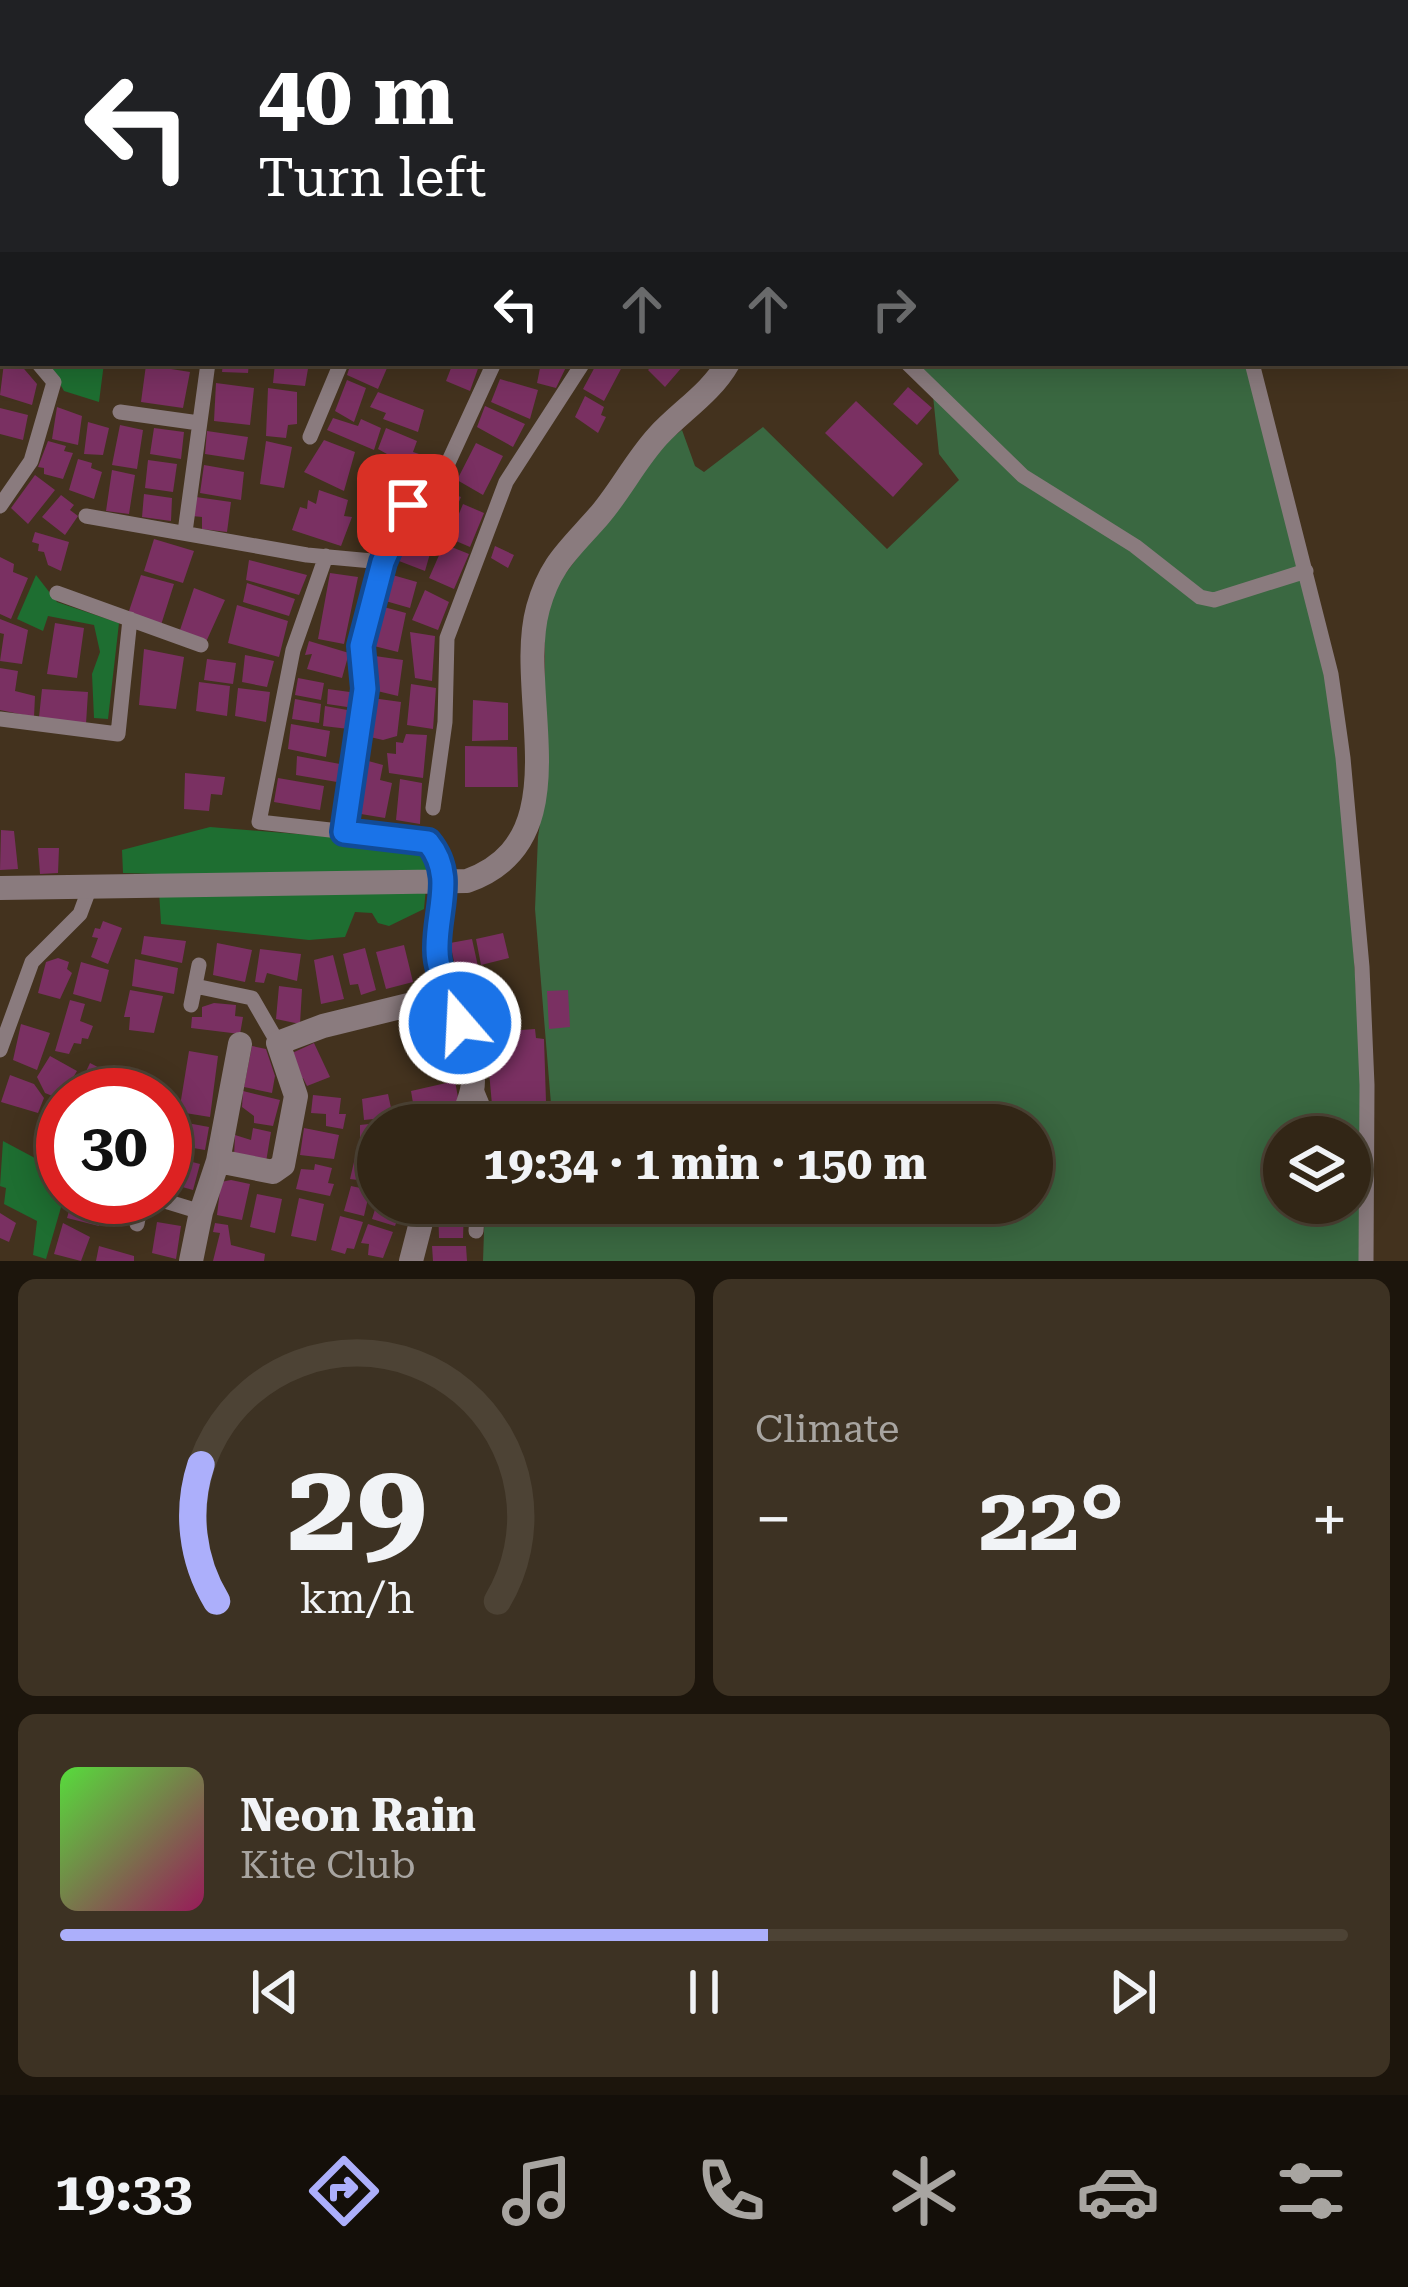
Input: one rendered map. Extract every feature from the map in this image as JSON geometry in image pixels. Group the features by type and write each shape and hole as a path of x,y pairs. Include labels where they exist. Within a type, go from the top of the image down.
{"street":[{"path":"0,888 467,881 500,864 513,852 535,793 538,720 532,643 537,612 558,558 597,518 658,436 695,403 726,366"},
{"path":"428,842 442,859 445,882 437,950 474,1084 467,1104"},
{"path":"218,1161 273,1172 283,1165 296,1096 278,1042 425,1001 441,976"},
{"path":"191,1261 218,1161 240,1044"},
{"path":"411,1261 421,1224"}],"lane":[{"path":"0,506 31,461 54,382 41,366"},
{"path":"185,532 208,366"},
{"path":"310,437 340,366"},
{"path":"344,832 365,689 361,646 383,562 408,505 442,476 493,366"},
{"path":"433,808 445,722 447,638 506,482 581,366"},
{"path":"910,366 1023,476 1135,546 1200,597 1214,601 1306,572"},
{"path":"1253,366 1331,674 1350,830 1367,1085 1366,1261"},
{"path":"120,412 199,423"},
{"path":"86,516 383,562"},
{"path":"326,556 293,650 259,822 428,842"},
{"path":"57,592 201,645"},
{"path":"0,719 118,734 130,619"},
{"path":"0,1050 32,962 80,914 90,887"},
{"path":"191,1005 199,965"},
{"path":"196,986 252,998 278,1042"},
{"path":"474,1084 482,1104"},
{"path":"192,1209 201,1212"},
{"path":"476,1224 476,1231"}],"green space":[{"path":"50,366 104,366 99,402 64,391"},
{"path":"908,366 1248,366 1325,666 1347,835 1361,1079 1361,1116 1263,1116 1263,1224 1360,1224 1360,1261 483,1261 484,1224 1053,1224 1053,1104 551,1104 535,909 545,791 545,615 551,593 660,447 682,430 695,466 704,472 763,427 887,549 959,480 939,454 932,386"},
{"path":"36,575 57,602 119,623 108,719 94,718 92,674 100,652 94,625 48,616 43,631 17,619"},
{"path":"336,817 421,828 429,855 424,909 389,926 378,923 372,913 355,912 345,937 309,940 161,924 158,874 123,873 122,850 210,827 334,837"},
{"path":"3,1141 36,1159 36,1220 4,1204 6,1188 0,1186"},
{"path":"37,1224 56,1224 46,1259 33,1255"}],"building":[{"path":"4,366 22,366 37,384 32,405 0,395"},
{"path":"146,366 190,372 183,408 141,402"},
{"path":"223,366 249,366 248,373 222,372"},
{"path":"275,366 308,366 305,386 273,383"},
{"path":"350,366 387,368 378,389 347,375"},
{"path":"452,366 479,366 470,391 446,381"},
{"path":"540,366 567,366 556,388 537,383"},
{"path":"595,366 622,367 604,401 583,389"},
{"path":"652,366 683,366 665,387 648,370"},
{"path":"500,379 538,390 530,419 491,402"},
{"path":"347,380 366,388 354,422 335,411"},
{"path":"216,383 254,388 250,425 214,421"},
{"path":"908,387 932,408 917,425 893,404"},
{"path":"268,388 297,392 297,424 288,425 286,438 266,436"},
{"path":"378,392 424,410 418,432 383,419 386,413 370,407"},
{"path":"585,396 604,407 601,415 606,417 598,433 575,417"},
{"path":"856,401 923,464 893,497 825,433"},
{"path":"485,406 525,424 513,447 477,427"},
{"path":"57,407 82,416 78,445 52,439"},
{"path":"0,408 28,415 23,440 0,434"},
{"path":"333,418 358,426 361,419 381,428 374,450 327,430"},
{"path":"88,422 109,428 103,455 84,454"},
{"path":"120,425 143,430 137,469 112,465"},
{"path":"154,428 184,432 181,459 150,454"},
{"path":"386,428 417,441 413,452 419,454 412,468 378,449"},
{"path":"207,431 248,437 244,460 205,454"},
{"path":"324,440 355,452 344,491 304,472"},
{"path":"48,441 73,453 63,479 44,474 44,468 38,467"},
{"path":"266,441 292,447 284,488 260,484"},
{"path":"476,443 503,456 483,495 457,480"},
{"path":"78,459 102,472 94,499 69,490"},
{"path":"148,460 177,464 173,492 145,488"},
{"path":"204,465 244,472 241,500 200,493"},
{"path":"112,470 135,475 129,514 106,511"},
{"path":"35,475 55,490 28,524 11,508"},
{"path":"437,488 461,497 446,533 417,520"},
{"path":"319,490 348,500 344,516 352,517 341,546 292,530 300,507 307,509 308,500 316,504"},
{"path":"144,494 172,498 171,521 142,517"},
{"path":"61,495 74,505 70,510 78,516 65,535 42,517"},
{"path":"196,497 231,502 227,532 202,529 202,517 192,516"},
{"path":"463,504 484,513 470,547 449,538"},
{"path":"414,528 435,536 425,571 399,561"},
{"path":"35,532 69,542 61,571 48,565 44,552 38,551 39,544 32,542"},
{"path":"154,539 194,551 183,583 144,571"},
{"path":"444,544 469,554 454,589 429,578"},
{"path":"495,546 514,555 508,568 491,558"},
{"path":"0,557 14,564 13,572 28,578 11,619 0,614"},
{"path":"249,560 307,575 299,595 246,580"},
{"path":"330,573 358,577 344,644 318,639"},
{"path":"389,574 417,582 410,608 382,600"},
{"path":"141,575 174,584 161,625 128,614"},
{"path":"247,583 295,599 289,616 243,602"},
{"path":"194,588 225,600 206,642 180,630"},
{"path":"425,590 449,602 438,630 412,620"},
{"path":"237,605 288,621 279,657 228,643"},
{"path":"380,606 406,613 398,652 374,646"},
{"path":"0,619 28,630 22,664 0,661 4,634 0,633"},
{"path":"55,623 84,628 77,678 47,674"},
{"path":"410,632 435,636 432,681 415,678"},
{"path":"309,641 349,653 342,678 307,669 312,654 305,655"},
{"path":"144,649 184,657 176,709 139,705"},
{"path":"245,655 274,661 267,687 242,682"},
{"path":"375,656 403,660 398,696 373,690"},
{"path":"207,659 236,663 233,684 204,680"},
{"path":"0,668 18,671 15,691 35,696 34,717 0,710"},
{"path":"298,678 324,683 321,700 295,695"},
{"path":"199,682 230,686 227,716 196,711"},
{"path":"411,684 436,688 433,729 407,725"},
{"path":"238,688 270,692 266,722 235,716"},
{"path":"42,689 88,692 86,724 39,717"},
{"path":"328,689 357,693 354,708 327,704"},
{"path":"372,698 401,702 397,736 370,737"},
{"path":"295,699 321,704 319,723 292,719"},
{"path":"473,700 508,703 508,740 472,741"},
{"path":"325,706 353,711 349,729 323,726"},
{"path":"291,724 330,731 326,757 288,749"},
{"path":"406,734 427,735 423,778 389,773 387,753 396,754 396,742 403,743"},
{"path":"465,746 517,747 518,787 465,787"},
{"path":"297,756 340,764 337,782 296,775"},
{"path":"361,759 383,765 380,780 392,783 385,818 355,813"},
{"path":"185,773 225,777 222,795 211,794 209,811 184,809"},
{"path":"278,778 324,786 320,810 274,802"},
{"path":"400,779 422,783 420,824 396,820"},
{"path":"1,830 14,831 18,869 0,870"},
{"path":"38,848 59,848 58,873 40,874"},
{"path":"103,921 122,928 108,964 91,957 98,938 92,937 95,928 100,929"},
{"path":"503,933 509,958 481,965 476,939"},
{"path":"144,936 186,941 182,963 141,954"},
{"path":"472,939 479,971 457,975 450,943"},
{"path":"217,943 252,950 245,982 213,975"},
{"path":"404,945 413,982 386,989 376,952"},
{"path":"365,948 376,990 361,995 358,984 350,985 343,954"},
{"path":"260,949 301,954 297,981 267,973 264,983 255,982"},
{"path":"333,955 344,999 321,1004 314,960"},
{"path":"58,958 69,962 67,969 72,973 60,999 38,993 46,962"},
{"path":"135,959 178,968 174,994 132,986"},
{"path":"81,962 109,970 101,1002 73,994"},
{"path":"279,986 302,989 300,1024 276,1019"},
{"path":"130,990 163,996 154,1033 129,1030 130,1017 124,1017"},
{"path":"568,990 570,1027 549,1029 547,991"},
{"path":"70,1000 85,1004 80,1021 93,1026 88,1039 74,1043 69,1054 55,1051"},
{"path":"236,1005 235,1016 243,1017 240,1034 191,1028 192,1017 202,1017 202,1007"},
{"path":"21,1024 50,1033 36,1070 13,1060"},
{"path":"535,1029 536,1038 544,1039 546,1102 492,1104 487,1049 510,1047 507,1031"},
{"path":"314,1043 330,1077 307,1086 303,1078 298,1079 290,1054"},
{"path":"252,1046 266,1049 275,1076 272,1093 244,1087"},
{"path":"189,1051 218,1056 210,1117 192,1114 192,1068 186,1068"},
{"path":"50,1056 72,1068 43,1068"},
{"path":"10,1075 36,1087 36,1112 1,1102"},
{"path":"455,1081 459,1103 413,1104 411,1091"},
{"path":"243,1091 280,1100 273,1126 254,1123 254,1116 242,1107"},
{"path":"388,1094 390,1104 362,1104 362,1099"},
{"path":"313,1095 341,1098 339,1114 346,1114 343,1129 326,1126 326,1114 311,1113"},
{"path":"192,1124 209,1127 205,1150 192,1148"},
{"path":"253,1128 271,1132 266,1162 234,1157 235,1135 251,1140"},
{"path":"304,1128 339,1135 334,1159 300,1155"},
{"path":"357,1149 357,1180 350,1179"},
{"path":"192,1162 200,1164 192,1190"},
{"path":"315,1164 332,1168 330,1196 296,1189 301,1169 314,1170"},
{"path":"221,1182 250,1184 242,1220 217,1215"},
{"path":"351,1186 357,1187 357,1214 344,1211"},
{"path":"257,1194 282,1199 275,1233 250,1227"},
{"path":"299,1198 324,1204 316,1241 291,1236"},
{"path":"0,1213 16,1223 9,1242 0,1238"},
{"path":"340,1216 362,1224 354,1249 347,1248 345,1254 331,1250"},
{"path":"215,1223 228,1225 231,1245 265,1254 264,1261 213,1261 220,1233 213,1232"},
{"path":"63,1224 90,1237 81,1261 54,1254"},
{"path":"157,1224 181,1226 176,1259 152,1253"},
{"path":"368,1224 393,1232 383,1258 368,1255 369,1244 361,1243"},
{"path":"439,1224 463,1224 463,1238 439,1238"},
{"path":"99,1246 134,1256 134,1261 96,1261"},
{"path":"432,1246 466,1246 467,1261 433,1261"}],"route":[{"path":"408,505 383,562 361,646 365,689 344,832 428,842 442,859 445,882 437,950 441,976 460,1023"}]}
